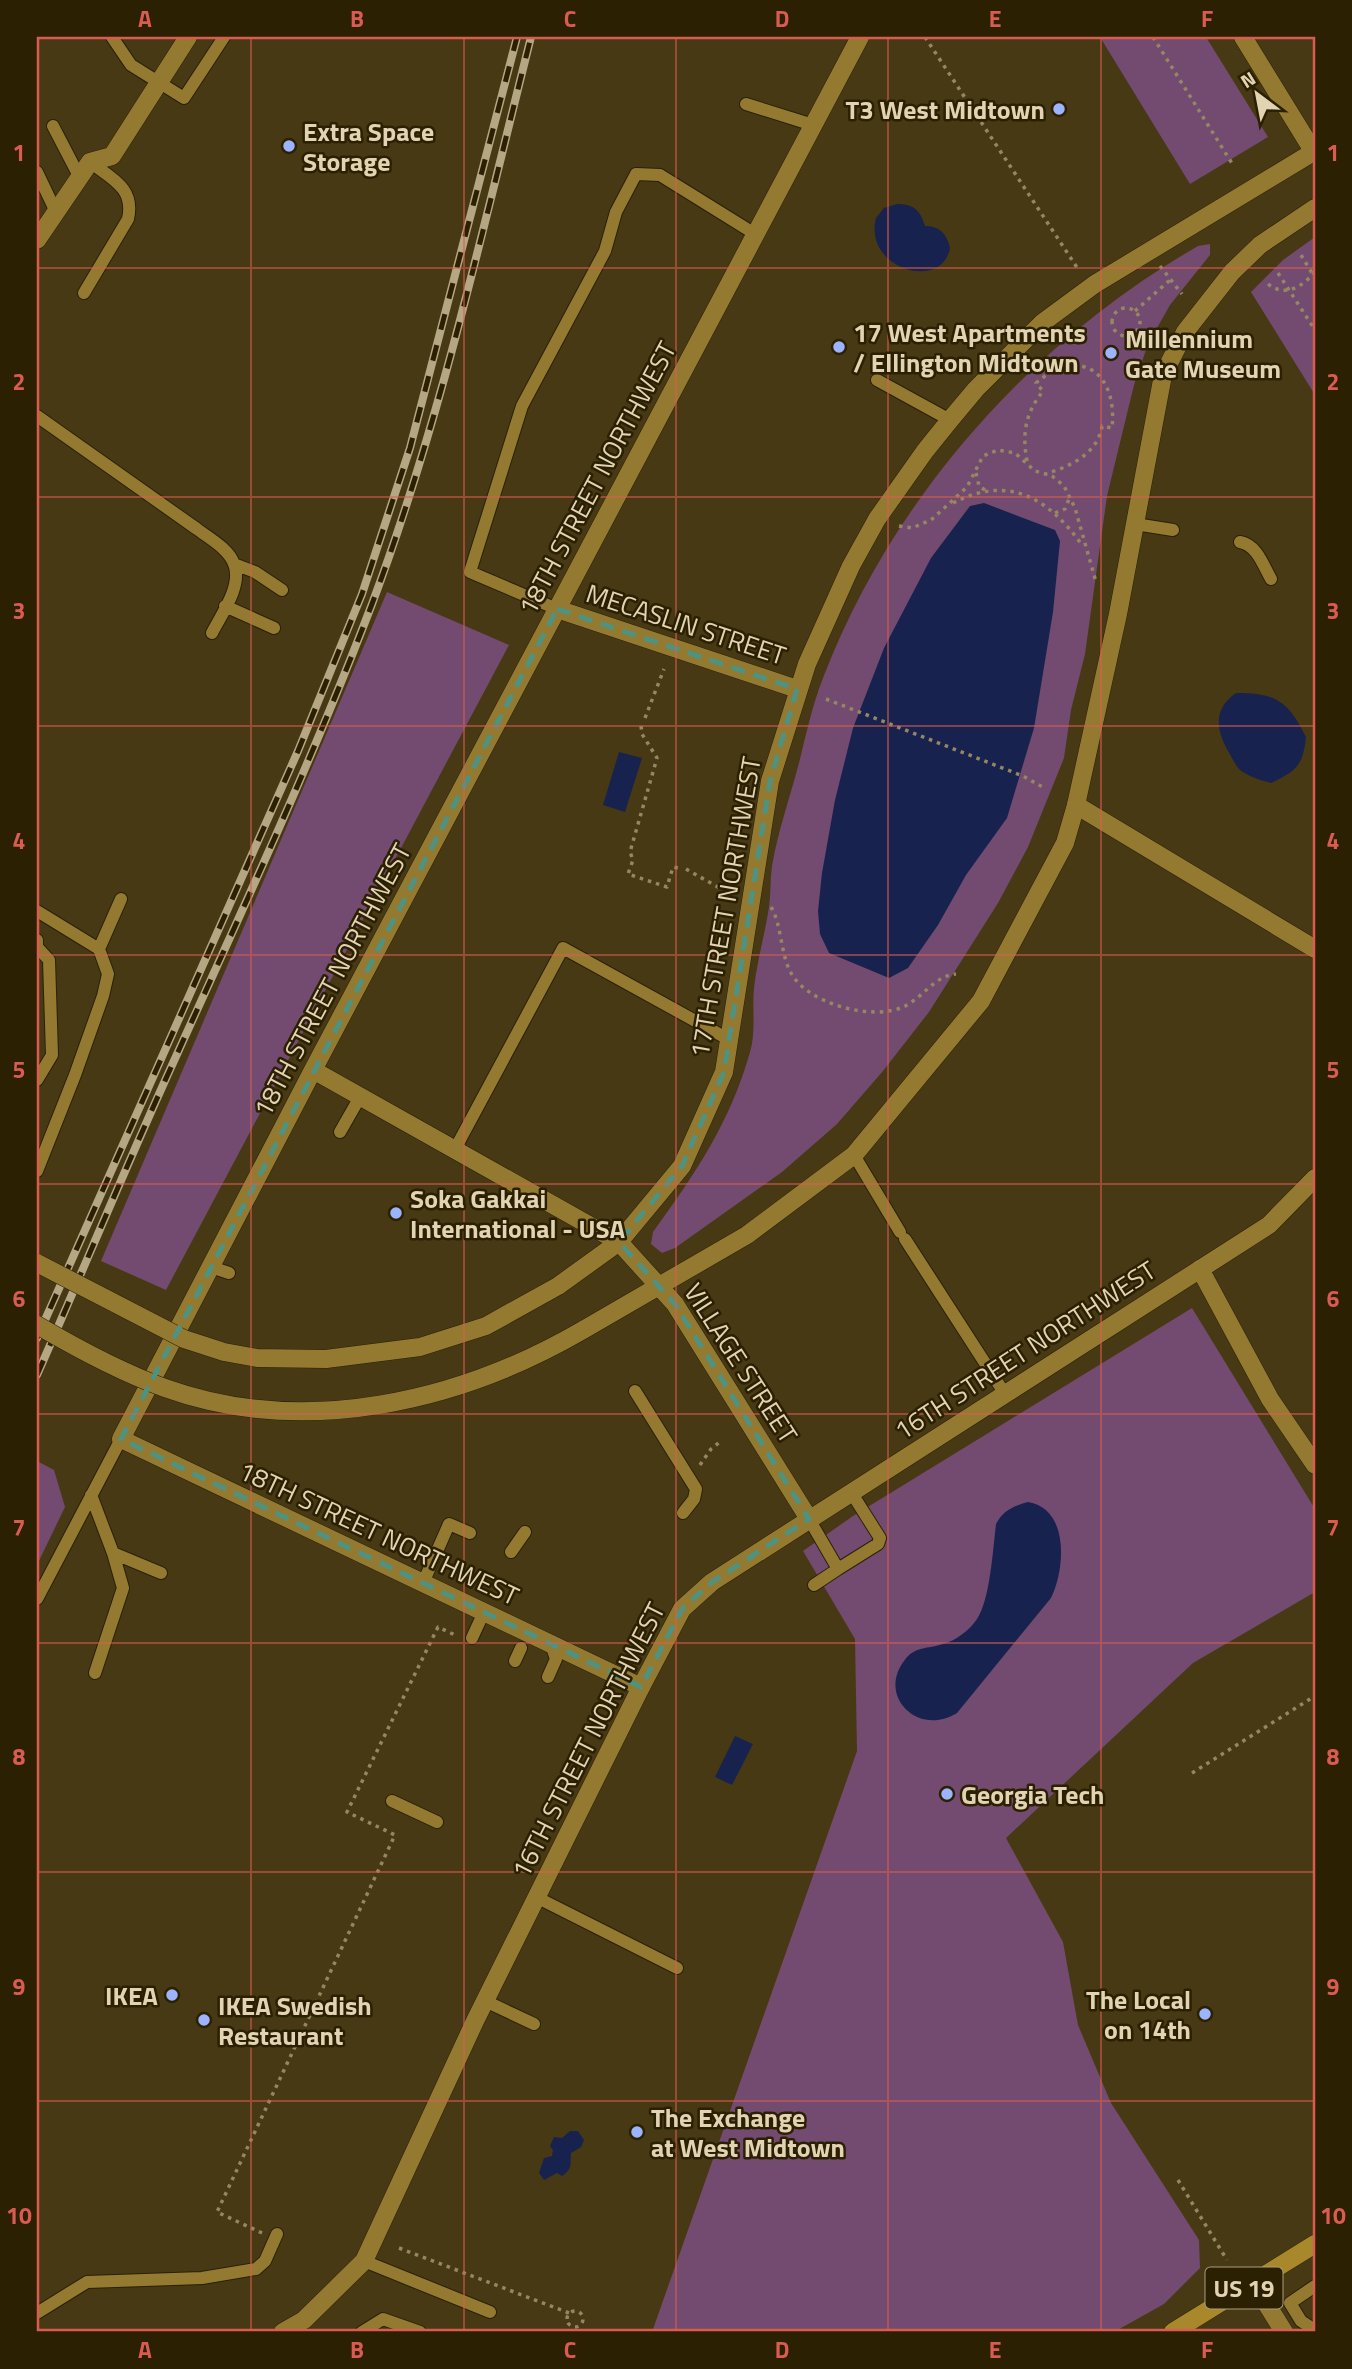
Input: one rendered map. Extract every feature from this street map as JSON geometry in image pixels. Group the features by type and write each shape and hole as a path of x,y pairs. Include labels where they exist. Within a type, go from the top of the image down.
{"main road":[{"name":"US 19","path":"1172,2332 1315,2244"}],"street":[{"path":"37,240 90,162 112,156 188,37"},
{"name":"18TH STREET NORTHWEST","path":"641,1687 121,1439 313,1070 860,37"},
{"path":"1243,37 1315,152"},
{"name":"17TH STREET NORTHWEST","path":"37,1263 184,1339 224,1352 257,1358 326,1359 420,1347 486,1326 558,1286 619,1242 681,1166 724,1072 770,782 797,689 852,566 877,519 925,451 976,389 1042,323 1095,284 1315,152"},
{"path":"37,1325 95,1358 166,1388 209,1401 297,1412 346,1410 428,1396 501,1371 583,1331 747,1236 853,1155 981,1001 1065,843 1118,614 1163,374 1185,332 1231,272 1284,228 1315,208"},
{"name":"MECASLIN STREET","path":"557,609 797,689"},
{"path":"1076,804 1315,949"},
{"name":"VILLAGE STREET","path":"313,1070 619,1242 675,1304 809,1519"},
{"name":"16TH STREET NORTHWEST","path":"284,2332 304,2320 364,2261 485,2001 682,1609 712,1582 1269,1225 1315,1178"},
{"path":"1200,1269 1270,1399 1315,1465"},
{"path":"1253,2283 1284,2331"}],"lane":[{"path":"111,37 131,65 184,98 224,37"},
{"path":"746,104 813,125"},
{"path":"53,126 80,178"},
{"path":"84,293 128,219 131,205 126,190 90,162"},
{"path":"557,609 470,572 522,406 605,251 616,212 636,174 660,175 755,234"},
{"path":"38,178 56,212"},
{"path":"877,380 950,420"},
{"path":"37,416 223,549 234,564 236,578 212,633"},
{"path":"1135,524 1173,530"},
{"path":"1240,542 1247,543 1255,551 1271,579"},
{"path":"234,564 255,572 282,590"},
{"path":"225,606 274,628"},
{"path":"99,949 121,899"},
{"path":"37,911 99,949 108,974 75,1075 37,1171"},
{"path":"37,940 37,947 49,960 52,1055 37,1080"},
{"path":"454,1151 563,948 729,1039"},
{"path":"340,1132 360,1097"},
{"path":"853,1155 1005,1394"},
{"path":"211,1267 229,1273"},
{"path":"635,1391 696,1489 694,1499 682,1513"},
{"path":"37,1599 121,1439"},
{"path":"814,1585 878,1544 880,1538 851,1492"},
{"path":"91,1494 123,1588 95,1672"},
{"path":"809,1519 838,1569"},
{"path":"423,1583 449,1524 470,1533"},
{"path":"511,1552 525,1532"},
{"path":"113,1553 161,1573"},
{"path":"466,1637 484,1612"},
{"path":"548,1677 556,1659 551,1644"},
{"path":"515,1661 521,1648"},
{"path":"392,1801 437,1822"},
{"path":"536,1898 677,1968"},
{"path":"485,2001 534,2024"},
{"path":"37,2313 87,2282 202,2278 256,2269 265,2261 276,2236"},
{"path":"364,2261 490,2312"},
{"path":"1315,2288 1290,2303 1301,2321 1315,2330"},
{"path":"362,2332 383,2319 420,2332"},
{"path":"1284,2331 1301,2321"}],"path":[{"path":"925,37 1079,269"},
{"path":"1153,37 1233,165"},
{"path":"1268,284 1277,291 1289,289 1303,285 1315,275 1301,255"},
{"path":"1160,266 1182,294"},
{"path":"1278,273 1315,330"},
{"path":"1135,311 1170,280"},
{"path":"1128,308 1135,311 1140,324 1137,331 1131,335 1117,334 1112,327 1115,313 1128,308"},
{"path":"1027,463 1024,428 1028,413 1043,391 1037,383 1050,373 1070,367 1097,370 1107,382 1111,394 1114,412 1112,428 1102,426 1097,441 1079,460 1067,468 1043,474"},
{"path":"948,506 967,487 983,456 998,450 1015,453 1043,474 1059,481 1069,496 1075,508 1096,582"},
{"path":"976,472 979,486 990,491"},
{"path":"899,526 912,528 922,524 972,493 1021,493 1055,513 1067,524 1085,549"},
{"path":"1055,513 1065,509 1069,504 1069,496"},
{"path":"645,718 664,669"},
{"path":"826,699 1023,776 1046,789"},
{"path":"641,726 642,734 657,758 630,852 633,860 628,874 667,887 673,867 678,868"},
{"path":"686,869 723,890"},
{"path":"769,905 792,976 802,986 827,1001 862,1012 892,1011 917,999 945,975 956,974"},
{"path":"701,1463 721,1441"},
{"path":"276,2236 217,2212 395,1835 347,1812 438,1627 466,1637"},
{"path":"1192,1773 1315,1696"},
{"path":"1178,2180 1227,2260"},
{"path":"399,2248 569,2313 575,2310 582,2314 579,2326 570,2326 567,2323 569,2313"}],"highlighted area":[{"path":"557,609 797,689 770,781 724,1072 682,1166 619,1242 675,1304 809,1519 712,1582 682,1609 641,1687 121,1439"}],"shaded area":[{"path":"1100,37 1206,37 1268,137 1190,184"},
{"path":"1315,237 1315,395 1251,292 1283,260"},
{"path":"1210,244 1210,255 1170,305 1148,344 1134,385 1107,496 1085,654 1071,710 1064,758 1028,847 998,903 929,1012 837,1124 782,1172 675,1248 662,1253 651,1244 653,1232 722,1125 750,1052 754,988 769,907 777,840 816,699 852,612 887,548 928,488 974,430 1024,377 1079,329 1137,285 1198,246"},
{"path":"387,592 509,645 166,1290 101,1261"},
{"name":"Georgia Tech","path":"1192,1308 1315,1509 1315,1592 1193,1663 1006,1838 1063,1942 1078,2025 1111,2103 1199,2240 1200,2268 1164,2304 1114,2332 652,2332 857,1751 855,1639 803,1551 853,1516"},
{"path":"37,1461 54,1470 65,1507 37,1565"}],"water":[{"path":"897,204 916,209 925,226 939,229 947,239 950,248 944,261 933,269 905,269 892,262 881,250 875,236 876,218 884,208"},
{"path":"984,503 1055,530 1060,541 1053,612 1034,728 1007,818 966,875 938,925 908,968 889,978 829,953 820,934 818,911 822,873 835,800 853,728 884,648 931,558 970,506"},
{"path":"1236,693 1271,697 1279,702 1293,715 1306,737 1303,755 1297,766 1271,783 1240,770 1224,743 1219,727 1220,713"},
{"path":"619,752 642,758 625,812 603,805"},
{"path":"1028,1502 1042,1507 1057,1528 1061,1557 1051,1598 957,1713 943,1719 916,1717 899,1700 896,1688 897,1675 904,1661 917,1650 952,1640 974,1623 988,1587 996,1524 1009,1509"},
{"path":"735,1736 753,1744 732,1785 715,1777"},
{"path":"570,2131 578,2131 584,2140 581,2147 571,2153 570,2166 566,2173 562,2176 557,2173 544,2180 539,2173 544,2158 552,2156 553,2150 550,2146 554,2137 562,2138"}],"railway":[{"path":"37,1338 298,751 362,594 410,448 517,37"},
{"path":"37,1375 303,774 372,604 397,535 440,394 531,37"}],"place":[{"name":"T3 West Midtown","path":"1059,109"},
{"name":"Extra Space Storage","path":"289,146"},
{"name":"17 West Apartments / Ellington Midtown","path":"839,347"},
{"name":"Millennium Gate Museum","path":"1111,353"},
{"name":"Soka Gakkai International - USA","path":"396,1213"},
{"name":"Georgia Tech","path":"947,1794"},
{"name":"IKEA","path":"172,1995"},
{"name":"The Local on 14th","path":"1205,2014"},
{"name":"IKEA Swedish Restaurant","path":"204,2020"},
{"name":"The Exchange at West Midtown","path":"637,2132"}]}
